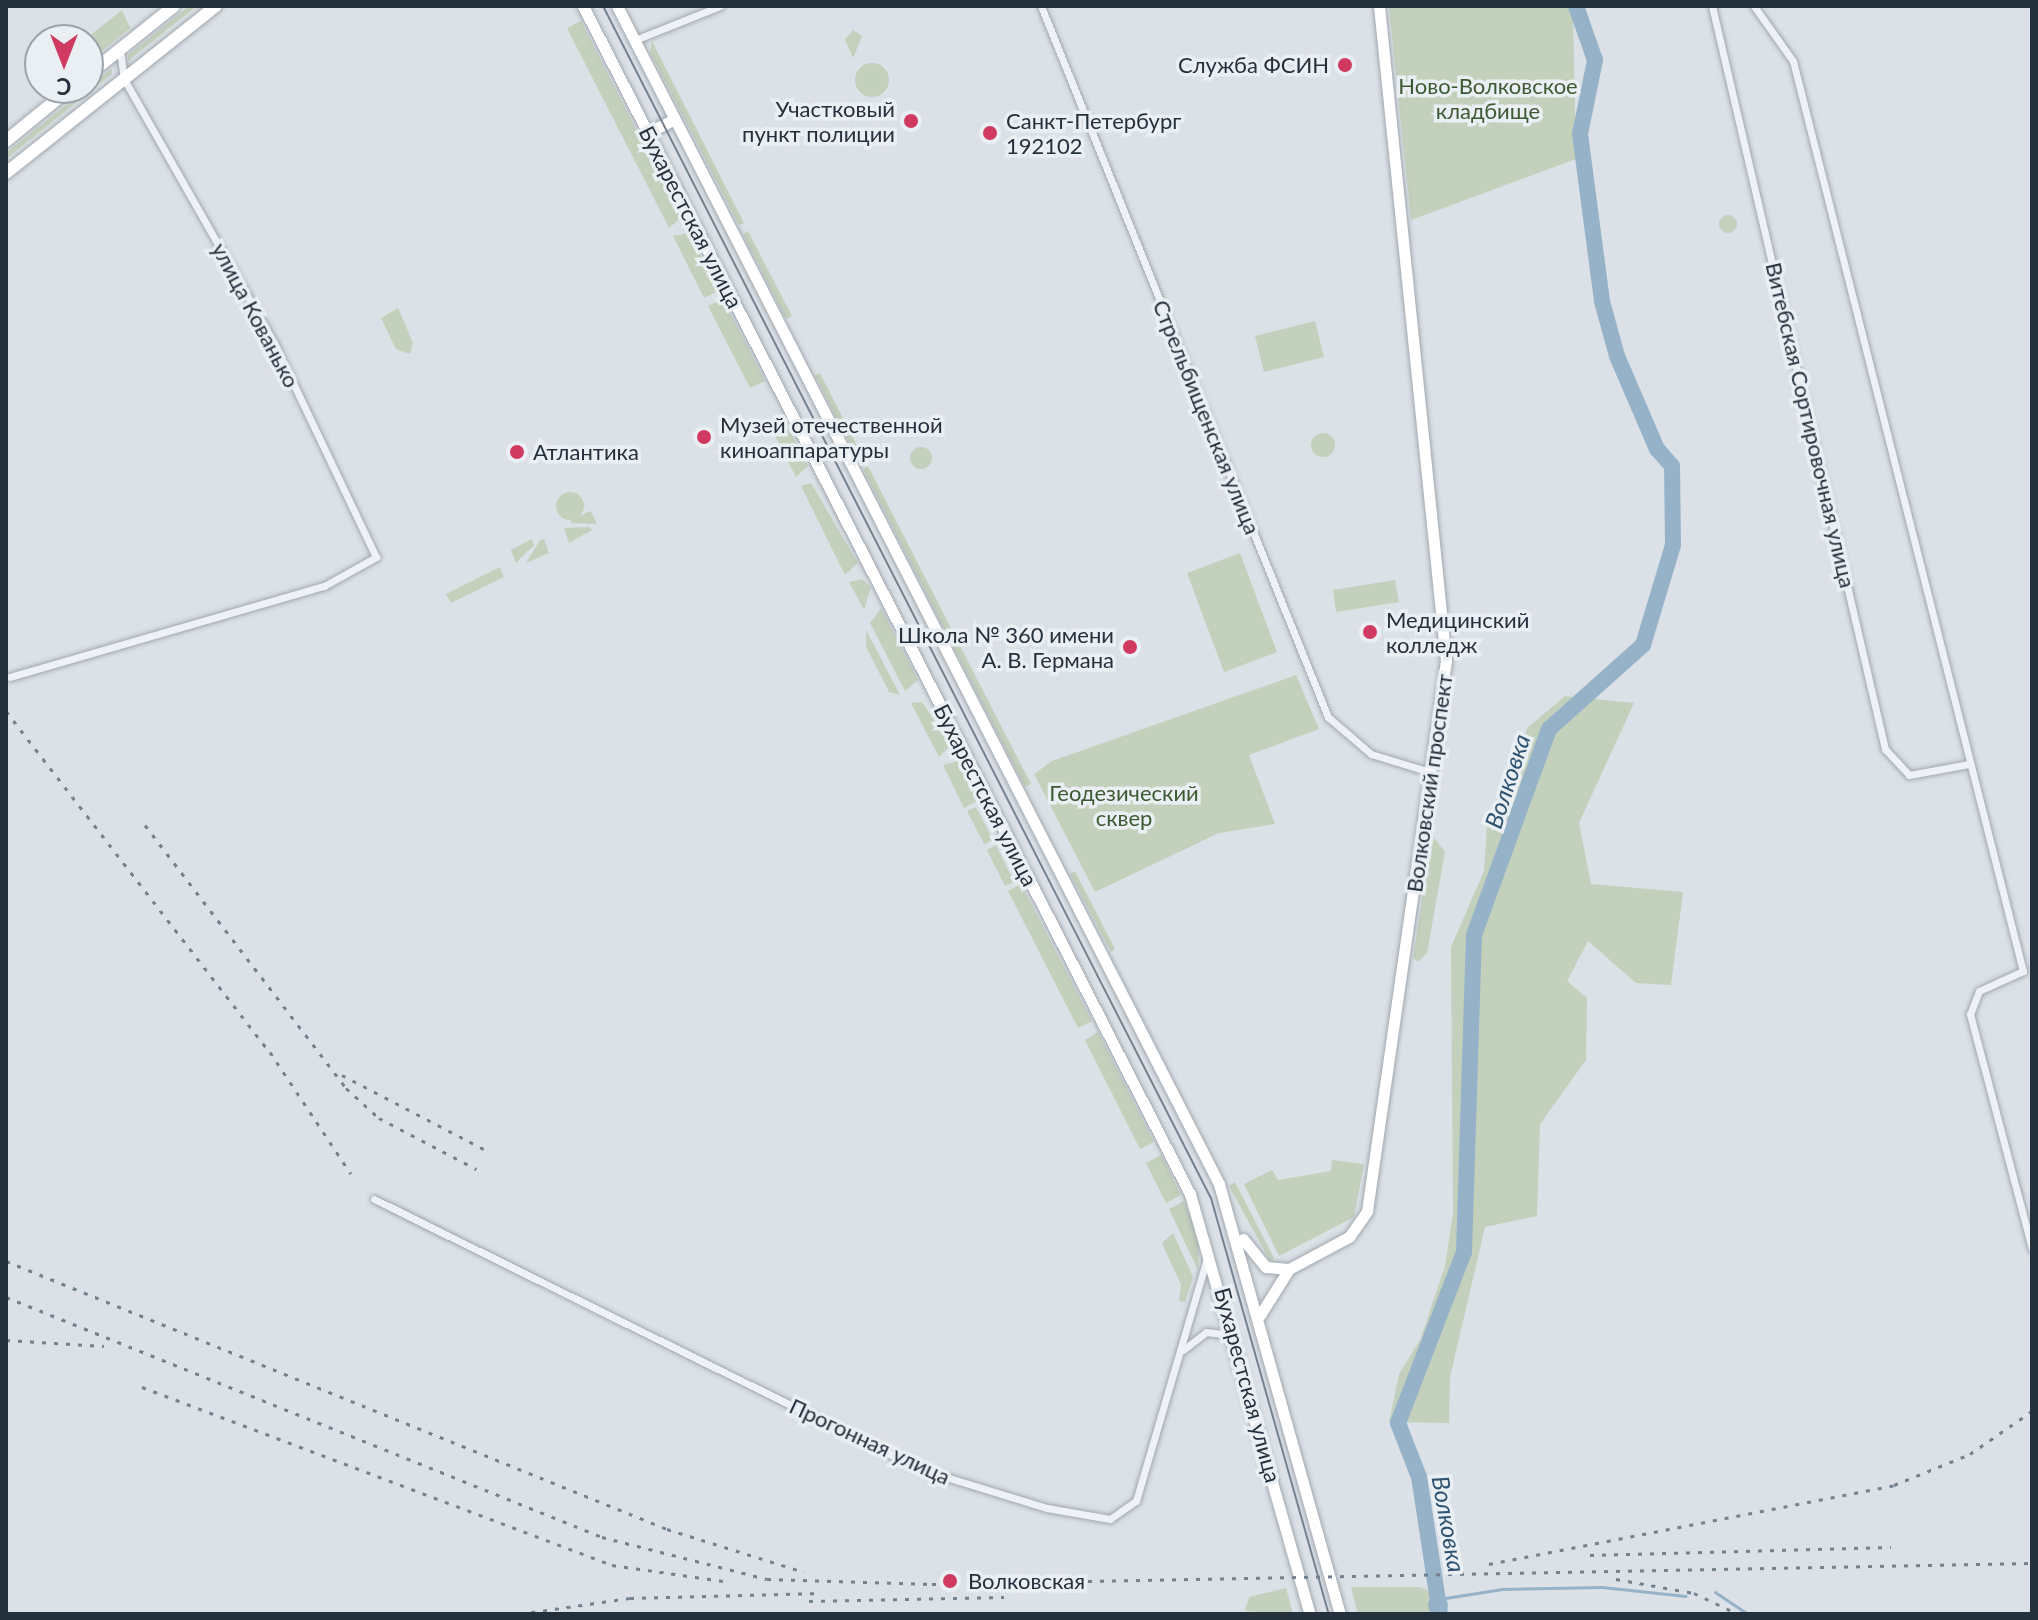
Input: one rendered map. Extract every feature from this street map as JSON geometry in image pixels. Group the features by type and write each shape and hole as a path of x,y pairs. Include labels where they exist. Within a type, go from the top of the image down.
{"main road":[{"path":"104,62 174,6"},
{"path":"6,173 216,6"},
{"name":"Бухарестская улица","path":"583,6 1166,1144 1210,1248 1310,1614"},
{"name":"Бухарестская улица","path":"617,6 1238,1233 1340,1614"},
{"name":"Волковский проспект","path":"1289,1269 1349,1237 1367,1211 1447,649 1379,6"},
{"path":"6,141 51,104"},
{"path":"649,132 674,119"},
{"path":"1238,1233 1266,1267 1289,1269 1260,1316"}],"street":[{"path":"635,40 720,6"},
{"name":"Стрельбищенская улица","path":"1041,6 1328,717 1371,754 1430,772"},
{"name":"Витебская Сортировочная улица","path":"1712,6 1885,749 1909,775 1969,764"},
{"path":"1754,6 1793,61 2023,971 1979,991 1970,1014 2032,1249"},
{"path":"120,49 124,79"},
{"name":"улица Кованько","path":"10,677 324,586 376,557 274,343 124,79"},
{"name":"Прогонная улица","path":"374,1199 920,1469 1047,1508 1110,1519 1130,1511 1183,1350 1210,1248"},
{"path":"1183,1350 1211,1331 1236,1339"}],"green space":[{"path":"189,6 197,6 128,61 128,55"},
{"name":"Ново-Волковское кладбище","path":"1389,6 1567,6 1573,16 1576,159 1411,220"},
{"path":"122,10 130,28 104,49 104,24"},
{"path":"581,21 681,218 669,228 567,28"},
{"path":"853,30 862,36 853,58 845,39"},
{"path":"652,41 744,223 739,225 650,52"},
{"path":"872,63 884,68 889,80 884,92 872,97 860,92 855,80 860,68"},
{"path":"111,69 112,74 104,80 104,75"},
{"path":"67,104 75,104 6,159 6,153"},
{"path":"1728,215 1737,224 1728,233 1719,224"},
{"path":"748,231 792,316 786,319 743,234"},
{"path":"689,233 718,291 704,298 673,236"},
{"path":"723,299 765,381 750,388 708,306"},
{"path":"398,308 413,343 410,354 396,349 381,318"},
{"path":"1315,321 1324,357 1264,372 1255,336"},
{"path":"820,373 863,457 858,459 815,375"},
{"path":"783,418 808,466 796,477 769,424"},
{"path":"1323,433 1334,440 1335,445 1328,456 1323,457 1312,450 1311,445 1318,434"},
{"path":"921,447 929,450 932,458 929,466 921,469 913,466 910,458 913,450"},
{"path":"868,466 1031,784 1025,787 863,469"},
{"path":"811,483 858,563 845,575 801,486"},
{"path":"570,492 580,496 584,506 580,516 570,520 560,516 556,506 560,496"},
{"path":"591,511 597,524 571,523 572,519"},
{"path":"589,527 592,530 569,543 564,528"},
{"path":"532,539 534,545 516,563 511,550"},
{"path":"544,539 549,553 526,563 540,540"},
{"path":"1240,553 1277,652 1224,672 1187,573"},
{"path":"500,567 504,577 451,603 446,594"},
{"path":"862,579 871,587 864,610 849,582"},
{"path":"1395,580 1399,602 1336,612 1333,590"},
{"path":"881,608 918,680 905,691 870,623"},
{"path":"866,630 900,695 889,692 866,647"},
{"name":"Геодезический сквер","path":"1296,675 1319,729 1249,755 1275,824 1219,833 1095,892 1034,774 1052,761"},
{"path":"1565,696 1634,703 1579,823 1591,884 1683,892 1671,985 1636,983 1588,941 1567,981 1587,998 1586,1060 1540,1124 1537,1216 1485,1227 1450,1377 1449,1423 1389,1422 1399,1374 1420,1340 1445,1266 1453,1213 1451,947 1484,871 1488,811 1503,813 1527,728"},
{"path":"922,702 951,745 939,757 911,703"},
{"path":"959,761 979,800 964,808 943,765"},
{"path":"976,807 993,840 984,844 967,811"},
{"path":"1432,835 1445,852 1427,953 1418,962 1413,958"},
{"path":"996,845 1014,882 1005,886 987,850"},
{"path":"1075,871 1115,949 1111,952 1070,874"},
{"path":"1021,884 1092,1021 1078,1028 1008,891"},
{"path":"1098,1032 1154,1142 1140,1149 1085,1040"},
{"path":"1161,1155 1181,1195 1166,1203 1146,1163"},
{"path":"1332,1160 1364,1164 1354,1217 1279,1256 1244,1184 1272,1170 1278,1180 1331,1171"},
{"path":"1235,1182 1274,1258 1270,1261 1229,1186"},
{"path":"1184,1201 1199,1242 1198,1270 1169,1209"},
{"path":"1173,1233 1193,1277 1185,1302 1179,1301 1181,1285 1162,1243"},
{"path":"1351,1587 1419,1587 1432,1592 1431,1614 1358,1614"},
{"path":"1286,1588 1293,1614 1245,1611 1249,1597"}],"water":[{"path":"1438,1595 1445,1598 1448,1605 1445,1612 1438,1615 1431,1612 1428,1605 1431,1598"}],"waterway":[{"name":"Волковка","path":"1440,1614 1419,1477 1398,1423 1464,1252 1474,935 1549,729 1643,645 1673,545 1672,466 1657,449 1617,356 1602,301 1580,134 1595,60 1576,6"},
{"path":"1439,1599 1502,1589 1602,1587 1686,1596"},
{"path":"1715,1592 1748,1614"}],"tram line":[{"path":"603,6 1211,1198 1329,1614"}],"railway":[{"path":"6,711 270,1052 351,1174"},
{"path":"145,825 346,1088 379,1118 476,1169"},
{"path":"342,1075 489,1152"},
{"path":"6,1261 667,1529 804,1572"},
{"path":"6,1297 602,1537 767,1579 932,1584 2032,1563"},
{"path":"6,1340 104,1346"},
{"path":"142,1387 612,1565 723,1581"},
{"path":"1489,1564 1894,1485 1970,1454 2032,1411"},
{"path":"1590,1555 1891,1547"},
{"path":"1616,1579 1694,1593 1738,1614"},
{"path":"519,1614 630,1598 821,1593"},
{"path":"809,1601 1004,1597"}],"place":[{"name":"Служба ФСИН","path":"1345,65"},
{"name":"Участковый пункт полиции","path":"911,121"},
{"name":"Санкт-Петербург 192102","path":"990,133"},
{"name":"Музей отечественной киноаппаратуры","path":"704,437"},
{"name":"Атлантика","path":"517,452"},
{"name":"Медицинский колледж","path":"1370,632"},
{"name":"Школа № 360 имени А. В. Германа","path":"1130,647"},
{"name":"Волковская","path":"950,1581"}]}
